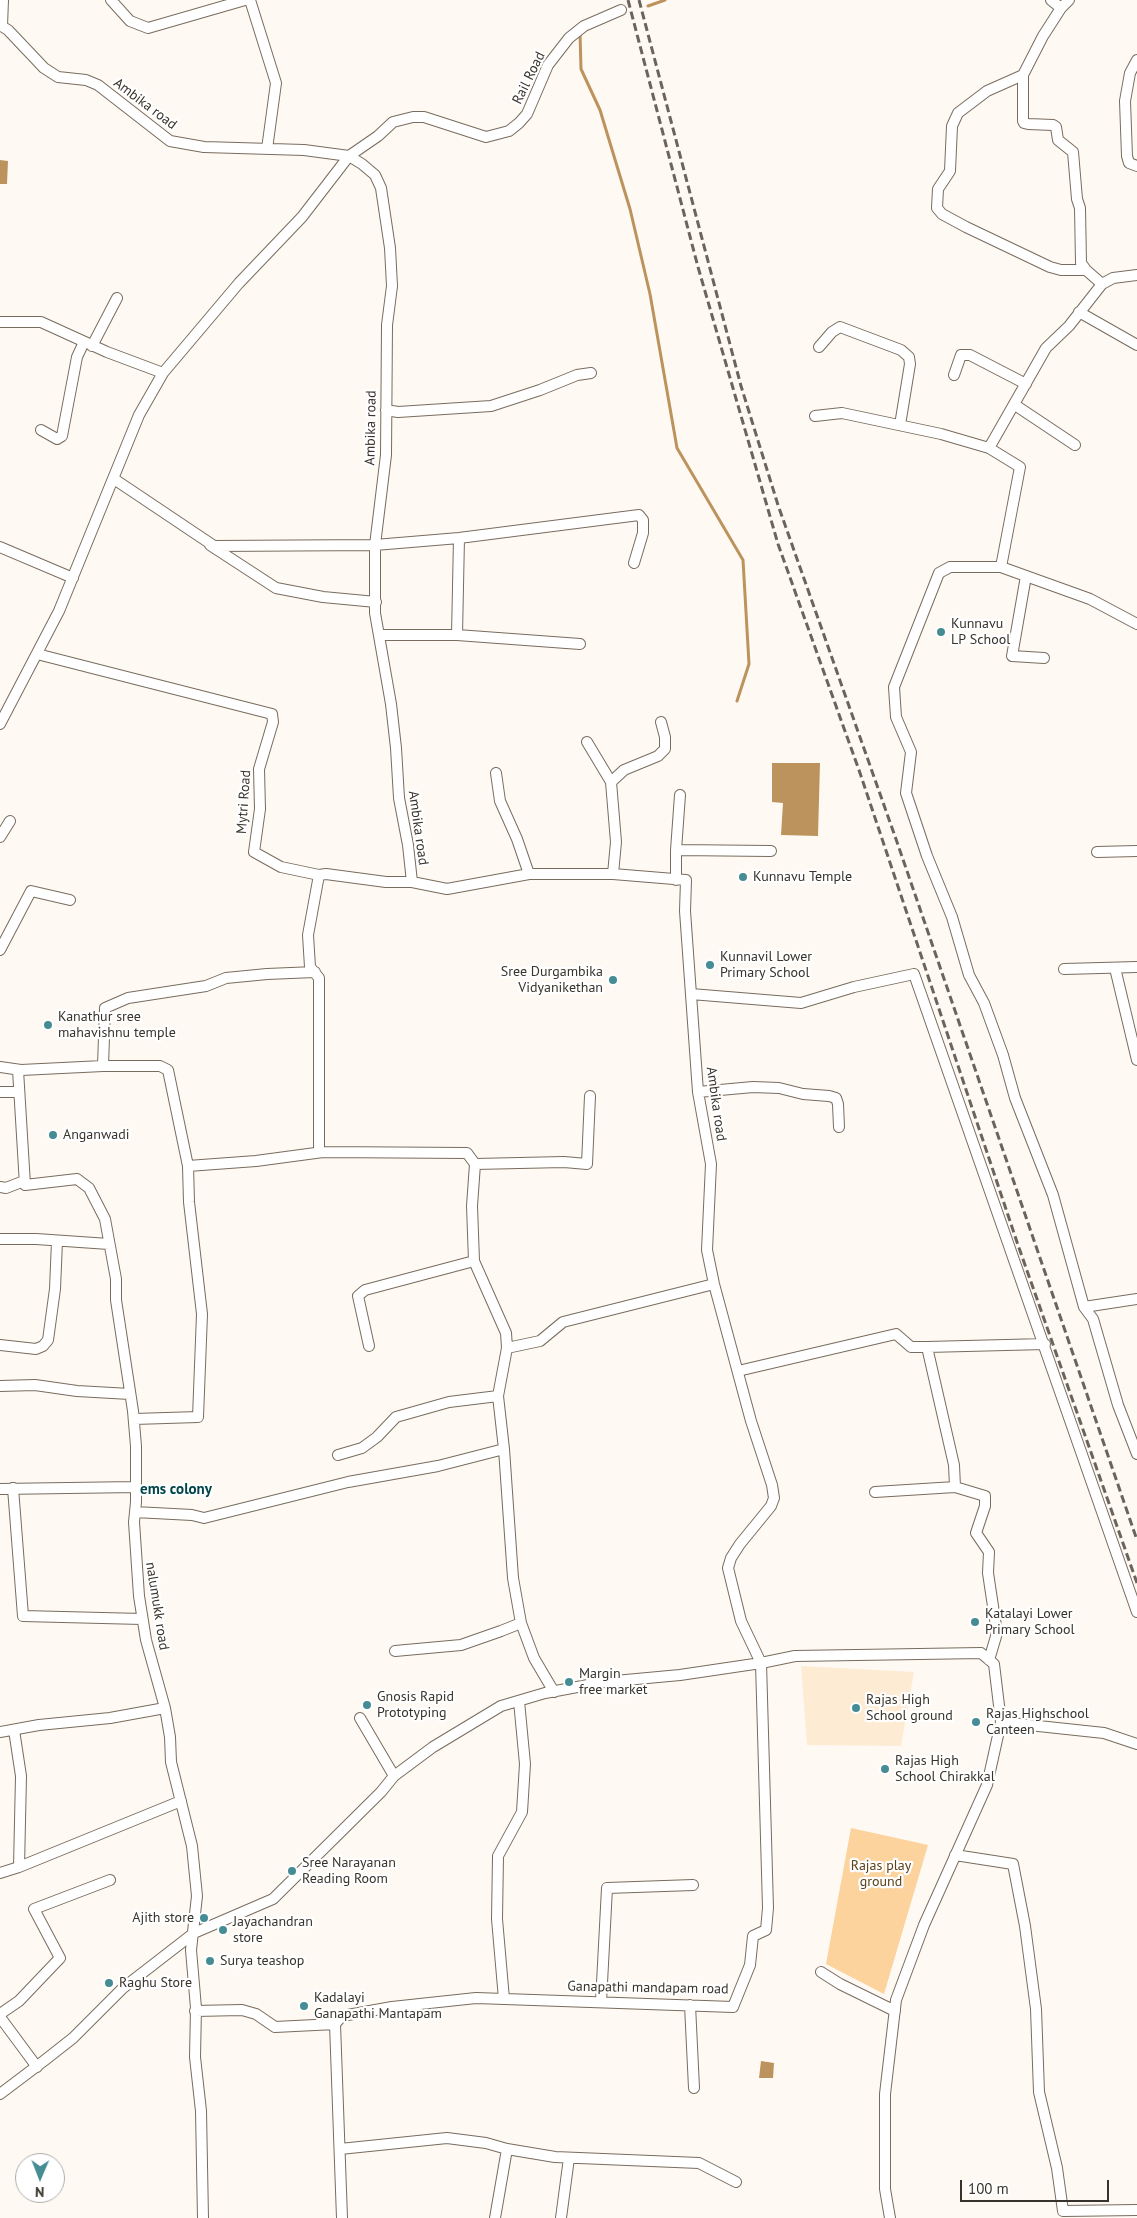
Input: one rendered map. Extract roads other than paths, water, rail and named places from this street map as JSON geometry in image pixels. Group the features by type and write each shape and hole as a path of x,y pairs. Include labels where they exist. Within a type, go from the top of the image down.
{"street":[{"path":"1,25 3,0"},
{"path":"112,0 130,21 148,28 245,0"},
{"path":"250,0 276,83 266,149"},
{"path":"1051,0 1061,8"},
{"path":"1069,0 1061,8 1023,75 1024,123 1053,125 1056,127 1058,140 1073,152 1077,199 1080,208 1081,263 1102,284"},
{"name":"Rail Road","path":"0,724 59,611 139,415 163,372 239,283 302,217 349,156 378,136 393,122 413,117 424,117 486,136 508,131 527,114 548,65 568,38 584,26 621,10"},
{"name":"Ambika road","path":"1,25 44,68 58,77 86,80 98,85 170,141 204,147 304,150 349,156 375,175 381,188 390,248 392,286 387,325 386,455 375,545 375,613 391,704 399,798 408,845 412,882 448,889 529,874 613,874 686,880 685,911 698,1092 710,1164 707,1250 714,1284 751,1421 772,1485 774,1498 772,1506 730,1558 728,1568 741,1621 761,1664"},
{"path":"1137,60 1130,73 1125,101 1127,156 1129,163 1137,166"},
{"path":"1023,75 987,91 958,113 952,126 950,171 938,189 937,208 942,214 966,227 1050,267 1060,270 1086,270"},
{"path":"989,448 1046,348 1069,326 1102,284 1113,278 1137,274"},
{"path":"41,430 56,440 62,436 77,357 88,344 117,298"},
{"path":"1079,312 1137,345"},
{"path":"0,322 41,322 88,344 163,372"},
{"path":"820,347 832,332 840,327 901,350 909,357 910,364 900,425"},
{"path":"954,375 961,354 970,355 1026,384"},
{"path":"386,410 398,412 491,406 540,390 577,375 591,373"},
{"path":"1015,404 1075,445"},
{"path":"815,416 842,413 942,434 989,448 1020,466 1001,567"},
{"path":"114,479 214,546 375,545 459,538 639,514 643,520 643,533 634,563"},
{"path":"114,479 276,588 323,597 376,602"},
{"path":"457,635 459,538"},
{"path":"0,547 73,578"},
{"path":"1137,624 1090,599 1001,567 950,566 939,573 894,687 896,717 911,752 906,793 916,826 952,917 969,975 984,1002 1003,1055 1015,1098 1053,1195 1084,1307 1093,1319 1118,1404 1137,1454"},
{"path":"1026,576 1012,656 1044,658"},
{"path":"379,635 457,635 580,644"},
{"name":"Mytri Road","path":"37,654 272,714 273,722 259,769 260,809 254,852 281,867 319,875 326,874 386,882 412,882"},
{"path":"611,782 624,770 658,756 665,748 665,737 661,722"},
{"path":"587,742 611,782 616,842 613,874"},
{"path":"496,773 500,801 529,874"},
{"path":"676,880 680,795"},
{"path":"0,837 10,821"},
{"path":"676,850 771,851"},
{"path":"1097,852 1137,851"},
{"path":"319,875 308,935 310,966 319,978 319,1152"},
{"path":"0,950 31,891 70,900"},
{"path":"1064,969 1137,967"},
{"path":"1116,968 1137,1060"},
{"path":"103,1066 104,1008 128,998 206,986 226,978 315,972"},
{"path":"691,994 800,1003 854,987 914,974 1137,1612"},
{"path":"0,1067 18,1070 103,1066 160,1066 168,1070 188,1166 189,1202 202,1314 198,1417 134,1419"},
{"path":"0,1187 6,1188 24,1181 18,1070"},
{"path":"698,1092 753,1087 779,1088 804,1094 829,1096 836,1098 838,1104 839,1127"},
{"path":"0,1092 19,1092"},
{"path":"475,1164 564,1162 588,1164 590,1096"},
{"path":"188,1166 256,1161 319,1152 467,1153 475,1164 472,1206 474,1261 506,1333 507,1348 498,1396 504,1449 513,1578 521,1623 534,1658 554,1692"},
{"name":"nalumukk road","path":"24,1181 25,1185 77,1180 89,1188 104,1219 110,1244 116,1279 116,1300 134,1419 136,1446 134,1550 142,1619 165,1708 170,1737 171,1762 192,1846 197,1896 191,1950 196,2011 195,2057 201,2112 203,2218"},
{"path":"0,1239 110,1244"},
{"path":"0,1345 36,1349 43,1346 48,1340 55,1289 57,1241"},
{"path":"370,1346 358,1296 365,1290 474,1261"},
{"path":"507,1348 540,1341 563,1322 714,1284"},
{"path":"1084,1307 1137,1299"},
{"path":"738,1371 896,1334 911,1347 1044,1344"},
{"path":"927,1347 954,1464 955,1488"},
{"path":"0,1386 35,1385 77,1391 130,1394"},
{"path":"338,1455 362,1448 377,1437 396,1418 449,1402 498,1396"},
{"path":"135,1512 192,1515 204,1518 348,1482 438,1466 504,1449"},
{"path":"0,1488 136,1487"},
{"path":"13,1488 23,1616 142,1619"},
{"path":"874,1492 955,1488 985,1496 985,1506 976,1533 989,1552 988,1573 997,1633 989,1660"},
{"path":"395,1651 461,1645 502,1632 521,1623"},
{"path":"0,2094 73,2038 123,1988 194,1933 274,1899 381,1792 394,1776 433,1747 501,1706 554,1692 604,1682 680,1675 761,1664 795,1656 981,1653 994,1664 1001,1722 987,1785 924,1925 896,2000 885,2094 885,2189 890,2218"},
{"name":"Ganapathi mandapam road","path":"335,2024 342,2016 392,2007 476,1998 733,2007 750,1965 753,1936 766,1930 768,1908 761,1664"},
{"path":"504,1999 497,1919 498,1856 522,1812 525,1764 519,1701"},
{"path":"0,1732 40,1725 110,1718 165,1708"},
{"path":"360,1718 394,1776"},
{"path":"1001,1722 1104,1733 1137,1744"},
{"path":"14,1730 21,1776 19,1867"},
{"path":"0,1873 19,1867 181,1800"},
{"path":"955,1855 1013,1864 1026,1926 1035,2000 1039,2092 1057,2168 1064,2214 1137,2210"},
{"path":"37,2067 0,2016 19,2001 60,1958 34,1909 110,1880"},
{"path":"601,2002 607,1888 693,1884"},
{"path":"821,1972 840,1984 895,2011"},
{"path":"690,2005 694,2088"},
{"path":"196,2011 242,2010 256,2014 275,2027 335,2024 342,2218"},
{"path":"340,2149 447,2138 568,2158 699,2163 736,2182"},
{"path":"495,2218 507,2149"},
{"path":"561,2218 568,2158"}],"waterway":[{"path":"648,6 665,0"},
{"path":"580,33 581,69 600,110 630,209 650,294 677,448 743,560 749,664 737,701"}],"railway":[{"path":"628,0 698,267 778,544 860,773 1018,1245 1137,1583"},
{"path":"639,0 741,386 778,505 897,842 1137,1540"}],"place":[{"name":"Kunnavu LP School","path":"941,632"},
{"name":"Kunnavu Temple","path":"743,877"},
{"name":"Kunnavil Lower Primary School","path":"710,965"},
{"name":"Sree Durgambika Vidyanikethan","path":"613,980"},
{"name":"Kanathur sree mahavishnu temple","path":"48,1025"},
{"name":"Anganwadi","path":"53,1135"},
{"name":"Katalayi Lower Primary School","path":"975,1622"},
{"name":"Margin free market","path":"569,1682"},
{"name":"Gnosis Rapid Prototyping","path":"367,1705"},
{"name":"Rajas High School ground","path":"856,1708"},
{"name":"Rajas Highschool Canteen","path":"976,1722"},
{"name":"Rajas High School Chirakkal","path":"885,1769"},
{"name":"Sree Narayanan Reading Room","path":"292,1871"},
{"name":"Ajith store","path":"204,1918"},
{"name":"Jayachandran store","path":"223,1930"},
{"name":"Surya teashop","path":"210,1961"},
{"name":"Raghu Store","path":"109,1983"},
{"name":"Kadalayi Ganapathi Mantapam","path":"304,2006"}],"district":[{"name":"ems colony","path":"176,1490"}],"park label":[{"name":"Rajas play ground","path":"881,1874"}]}
